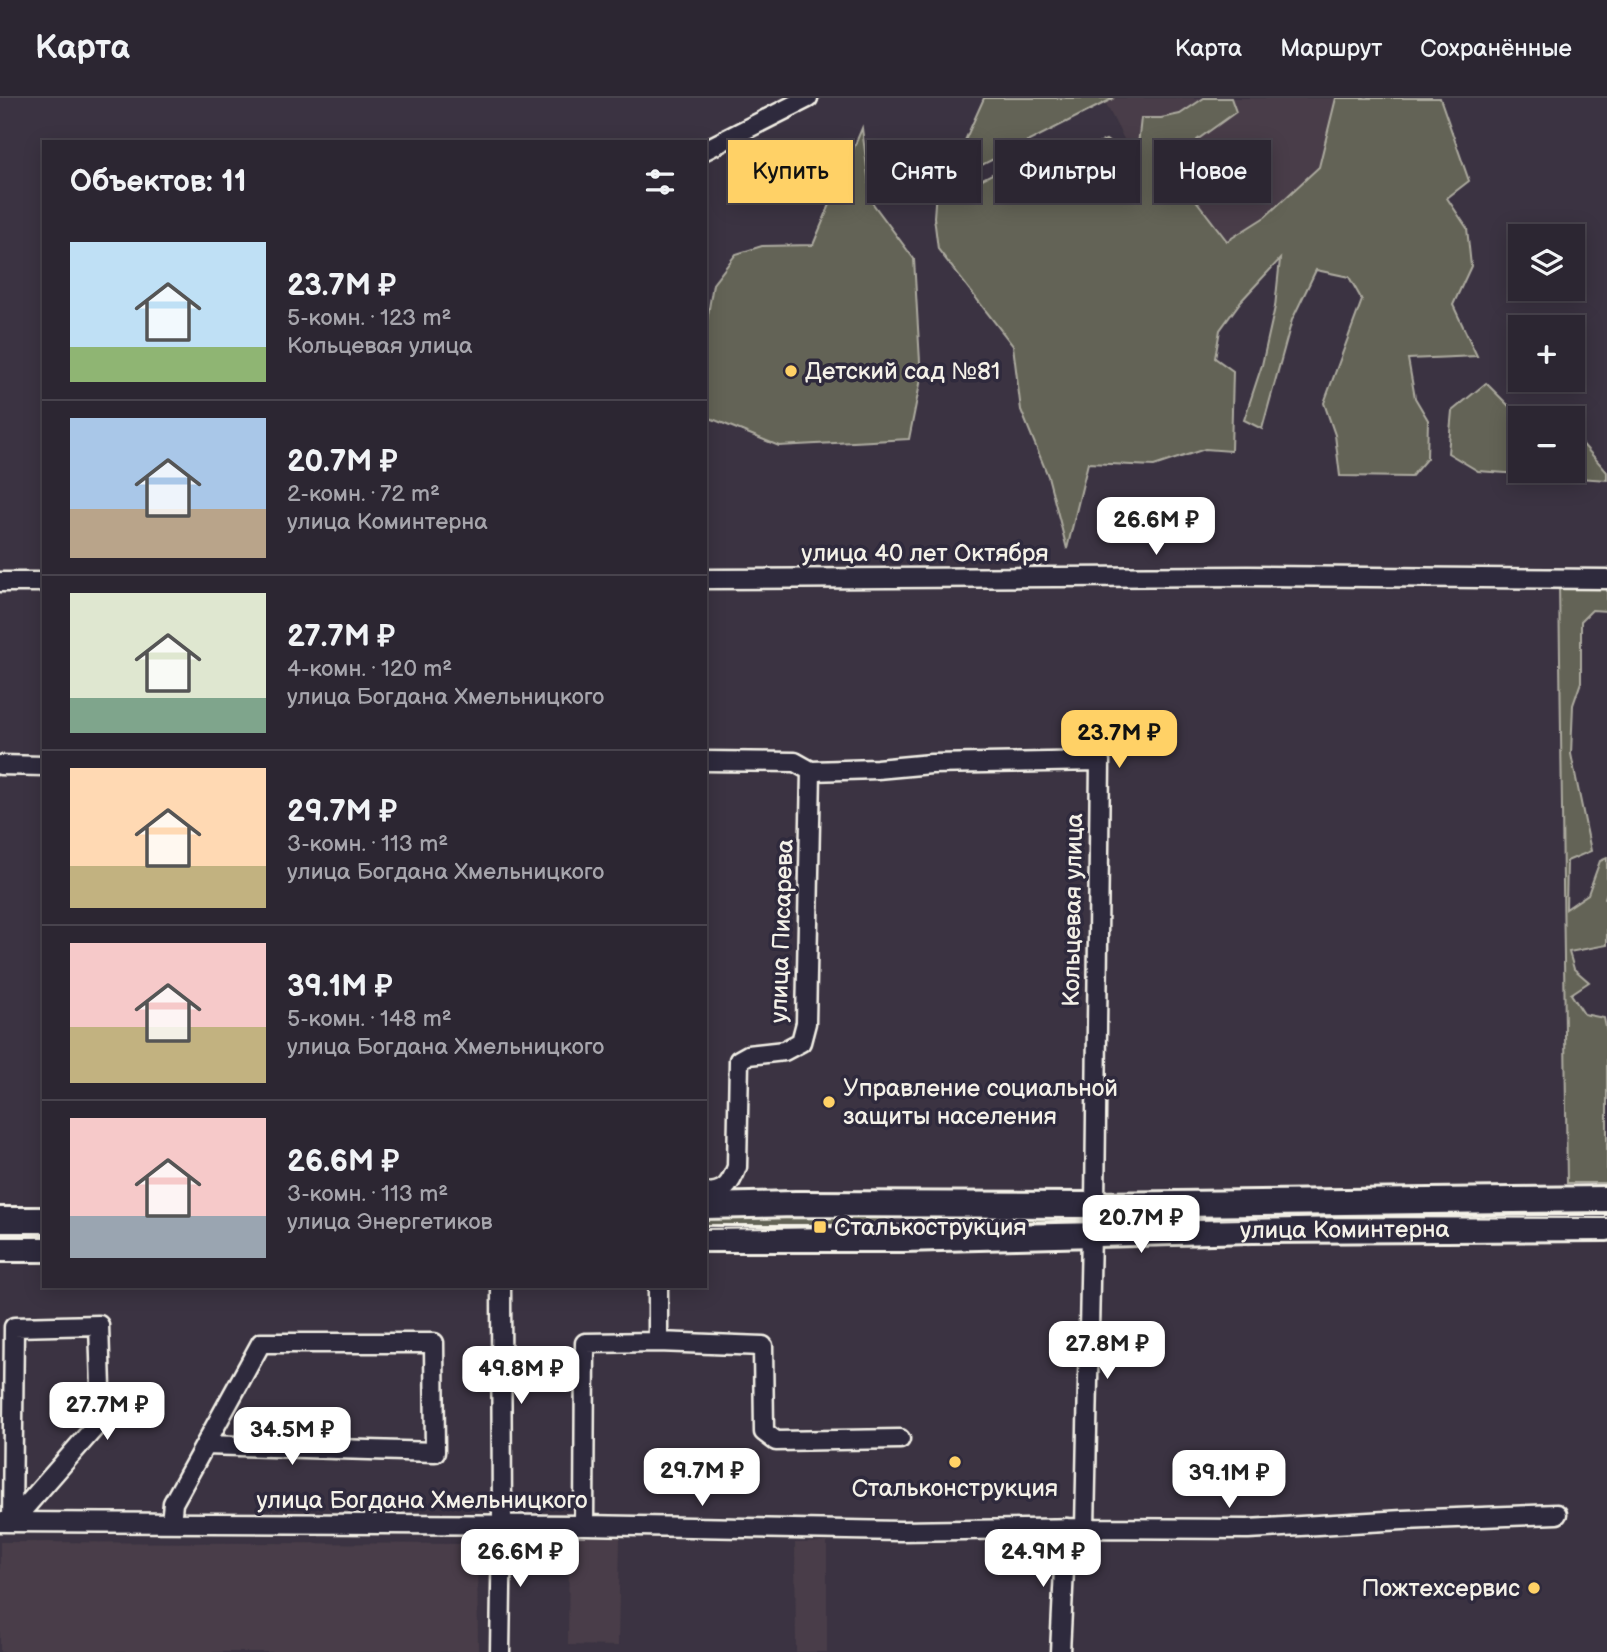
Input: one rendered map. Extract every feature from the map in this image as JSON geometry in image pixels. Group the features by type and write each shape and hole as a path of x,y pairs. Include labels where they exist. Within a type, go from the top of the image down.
{"street":[{"path":"707,149 808,98"},
{"name":"улица 40 лет Октября","path":"707,579 1248,576 1607,579"},
{"path":"0,582 42,582"},
{"name":"Кольцевая улица","path":"707,761 794,762 811,771 931,764 1100,761 1095,1205"},
{"path":"0,765 42,766"},
{"name":"улица Писарева","path":"707,1193 718,1193 732,1182 737,1167 739,1060 748,1055 784,1051 801,1042 806,1023 811,771"},
{"name":"улица Коминтерна","path":"707,1206 1607,1199"},
{"path":"0,1220 42,1220"},
{"name":"улица Коминтерна","path":"707,1239 903,1239 1252,1230 1607,1228"},
{"path":"1084,1528 1091,1233"},
{"path":"0,1249 42,1249"},
{"path":"500,1652 501,1288"},
{"path":"658,1288 658,1342"},
{"path":"99,1325 102,1419 6,1522 14,1327 99,1325"},
{"path":"584,1525 585,1343 658,1342 763,1346 764,1432 776,1441 900,1439"},
{"path":"171,1523 173,1503 261,1343 434,1343 435,1452 205,1445"},
{"name":"улица Богдана Хмельницкого","path":"6,1522 584,1525 901,1531 1248,1529 1558,1514"},
{"path":"1059,1652 1066,1528"}],"shaded area":[{"path":"1103,98 1349,98 1303,230 1256,252 1162,214 1156,203 1271,203 1271,140 1154,140 1154,198 1140,171 1140,140 1124,140"},
{"path":"569,1536 620,1536 618,1646 568,1645"},
{"path":"0,1542 477,1544 478,1652 0,1652"},
{"path":"827,1542 827,1652 796,1652 795,1543"}],"green space":[{"path":"984,98 1114,98 1031,140 995,140 995,158 981,165 981,140 965,140"},
{"path":"1204,98 1231,98 1236,112 1197,140 1154,140 1154,203 1198,203 1227,241 1265,217 1319,167 1336,98 1440,98 1469,181 1447,198 1467,228 1471,266 1453,305 1477,356 1408,359 1415,398 1428,420 1427,458 1411,477 1340,476 1335,435 1324,403 1362,300 1349,277 1316,270 1292,320 1262,429 1244,420 1262,365 1275,307 1280,259 1241,301 1220,330 1215,358 1233,371 1231,451 1205,449 1154,466 1088,463 1067,549 1048,476 1021,410 1013,346 938,249 935,203 981,203 981,180 994,173 995,203 1140,203 1139,140 1141,118 1180,114"},
{"path":"862,128 867,169 867,203 872,203 914,259 921,379 909,439 779,446 707,417 707,321 713,284 736,254 762,246 813,245 831,203 853,203 853,149"},
{"path":"1486,383 1509,406 1508,473 1478,471 1448,453 1452,411"},
{"path":"1585,447 1607,472 1607,480 1585,478"},
{"path":"1559,584 1607,584 1607,611 1592,610 1581,621 1581,682 1573,705 1571,754 1591,851 1567,861 1566,909 1588,894 1600,861 1607,858 1607,945 1569,952 1574,969 1589,982 1571,994 1584,1014 1604,1018 1607,1032 1607,1183 1567,1183"},
{"path":"1547,1207 1547,1224 926,1231 926,1214"},
{"path":"887,1214 888,1233 707,1234 707,1216"},
{"path":"42,1225 42,1242 0,1243 0,1226"}],"tram line":[{"path":"707,1229 1343,1217 1607,1218"},
{"path":"0,1237 42,1237"}],"place":[{"name":"Детский сад №81","path":"791,371"},
{"name":"Управление социальной защиты населения","path":"829,1102"},
{"name":"Сталькострукция","path":"820,1227"},
{"name":"Стальконструкция","path":"955,1462"},
{"name":"Пожтехсервис","path":"1534,1588"}]}
